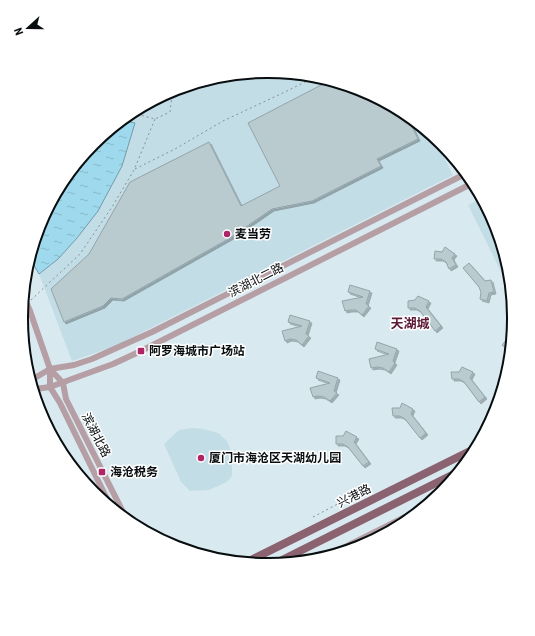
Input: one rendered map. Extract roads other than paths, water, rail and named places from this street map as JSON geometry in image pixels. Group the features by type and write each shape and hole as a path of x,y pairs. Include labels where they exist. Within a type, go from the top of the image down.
{"main road":[{"name":"兴港路","path":"256,557 465,453"},
{"name":"兴港路","path":"290,556 446,478"}],"street":[{"name":"滨湖北二路","path":"50,369 74,366 152,332 461,176"},
{"name":"滨湖北二路","path":"50,387 113,364 141,351 468,186"},
{"path":"29,308 50,369 50,387 39,388"},
{"path":"36,378 50,369"},
{"name":"滨湖北路","path":"50,369 63,383 66,399 120,506"},
{"name":"滨湖北路","path":"50,387 60,403 98,487"},
{"path":"106,494 112,491"}],"water":[{"path":"130,122 135,123 122,166 98,211 58,259 39,274 34,266 36,256 46,226 68,185 87,160 98,149"}],"place":[{"name":"麦当劳","path":"227,234"},
{"name":"阿罗海城市广场站","path":"141,351"},
{"name":"厦门市海沧区天湖幼儿园","path":"201,458"},
{"name":"海沧税务","path":"102,472"}],"district":[{"name":"天湖城","path":"410,323"}]}
